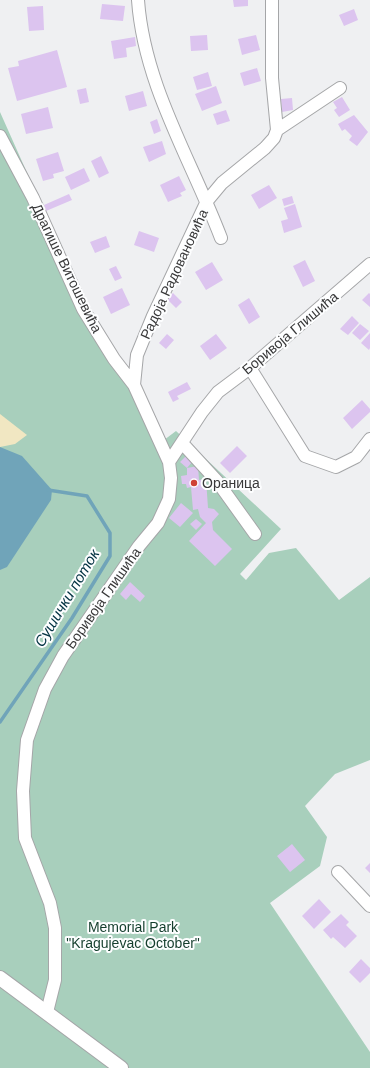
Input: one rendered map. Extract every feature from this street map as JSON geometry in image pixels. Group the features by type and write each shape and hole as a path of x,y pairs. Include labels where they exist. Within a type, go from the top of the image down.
{"street":[{"path":"138,0 140,29 151,68 168,116 207,201 221,238"},
{"path":"272,0 272,78 277,130 340,88"},
{"name":"Радоја Радовановића","path":"134,385 137,355 156,310 207,201 222,183 265,148 274,138 277,130"},
{"name":"Драгише Витошевића","path":"0,136 33,198 84,309 114,359 134,385 168,462"},
{"name":"Боривоја Глишића","path":"47,1012 55,980 55,928 50,903 25,838 23,791 27,740 45,689 63,656 139,546 158,523 169,499 171,478 168,462 202,412 218,392 250,368 370,264"},
{"path":"250,368 305,456 336,467 356,457 370,439"},
{"path":"182,443 217,481 255,534"},
{"path":"338,872 370,906"},
{"path":"0,978 121,1068"}],"green space":[{"name":"Memorial Park \"Kragujevac October\"","path":"0,112 81,294 164,440 176,431 281,529 240,574 246,580 269,553 296,548 339,600 370,577 370,760 335,774 305,806 327,837 320,866 270,903 370,1052 370,1068 0,1068"}],"sand":[{"path":"0,414 27,435 15,444 0,447"}],"water":[{"path":"0,447 22,456 52,490 51,500 7,567 0,570"}],"building":[{"path":"233,0 248,0 248,6 234,7"},
{"path":"102,4 125,6 123,21 100,19"},
{"path":"43,6 44,30 29,31 27,7"},
{"path":"354,9 358,20 344,26 339,15"},
{"path":"207,35 208,50 191,51 190,36"},
{"path":"256,35 260,50 242,55 238,39"},
{"path":"135,37 136,46 126,48 127,57 114,59 111,41"},
{"path":"57,50 67,87 17,101 8,68 19,66 18,61"},
{"path":"257,68 261,81 244,86 240,73"},
{"path":"208,72 212,86 197,90 193,77"},
{"path":"216,86 222,103 202,111 195,94"},
{"path":"86,88 89,102 80,104 77,90"},
{"path":"143,91 147,106 129,111 125,96"},
{"path":"342,97 350,110 339,117 334,110 337,108 333,102"},
{"path":"292,98 293,110 282,112 281,99"},
{"path":"48,107 53,128 26,134 21,114"},
{"path":"226,110 230,121 217,125 213,114"},
{"path":"354,115 368,132 357,146 349,140 352,136 345,129 342,131 338,124"},
{"path":"157,119 161,131 154,134 150,122"},
{"path":"162,141 166,154 149,162 143,147"},
{"path":"58,152 64,171 53,174 54,178 43,181 36,159"},
{"path":"101,156 109,173 99,178 91,161"},
{"path":"84,168 90,181 71,190 65,177"},
{"path":"179,176 186,190 180,193 182,196 168,202 160,185"},
{"path":"269,185 277,198 259,209 251,195"},
{"path":"69,194 72,200 46,211 44,205"},
{"path":"292,196 294,203 284,206 282,199"},
{"path":"295,204 302,227 284,233 281,221 288,219 284,208"},
{"path":"139,231 159,238 154,252 134,245"},
{"path":"106,236 110,247 95,253 90,242"},
{"path":"305,260 315,281 303,287 293,266"},
{"path":"212,262 223,280 206,290 195,272"},
{"path":"116,266 122,278 115,281 109,269"},
{"path":"122,288 130,305 111,314 103,297"},
{"path":"173,293 182,302 176,308 167,299"},
{"path":"369,293 370,294 370,307 362,300"},
{"path":"249,298 260,317 249,324 238,305"},
{"path":"352,316 359,323 348,335 340,329"},
{"path":"360,324 369,331 360,340 352,333"},
{"path":"370,333 370,348 369,350 361,343"},
{"path":"167,334 174,340 166,349 159,343"},
{"path":"216,334 227,348 210,360 200,346"},
{"path":"187,382 191,389 177,396 179,399 173,402 168,392"},
{"path":"362,400 370,409 370,412 352,429 343,418"},
{"path":"237,446 247,456 230,473 220,463"},
{"path":"186,456 192,462 187,468 180,462"},
{"path":"198,466 199,480 206,479 208,508 214,509 219,514 212,522 213,530 232,549 215,566 189,541 206,523 200,517 198,509 193,510 191,487 187,488 186,484 182,484 181,476 187,475 187,468"},
{"path":"181,503 193,513 180,527 169,518"},
{"path":"196,519 202,524 196,530 190,524"},
{"path":"130,582 145,596 140,602 131,594 126,600 120,594"},
{"path":"292,844 305,860 290,872 277,856"},
{"path":"370,863 370,873 365,868"},
{"path":"319,899 331,912 314,929 302,916"},
{"path":"341,914 349,922 346,925 357,936 345,948 333,937 331,939 323,930"},
{"path":"361,959 370,968 370,973 360,983 349,972"}],"waterway":[{"name":"Сушички поток","path":"0,722 72,618 110,556 110,533 87,496 48,490"}],"place":[{"name":"Ораница","path":"194,483"}]}
